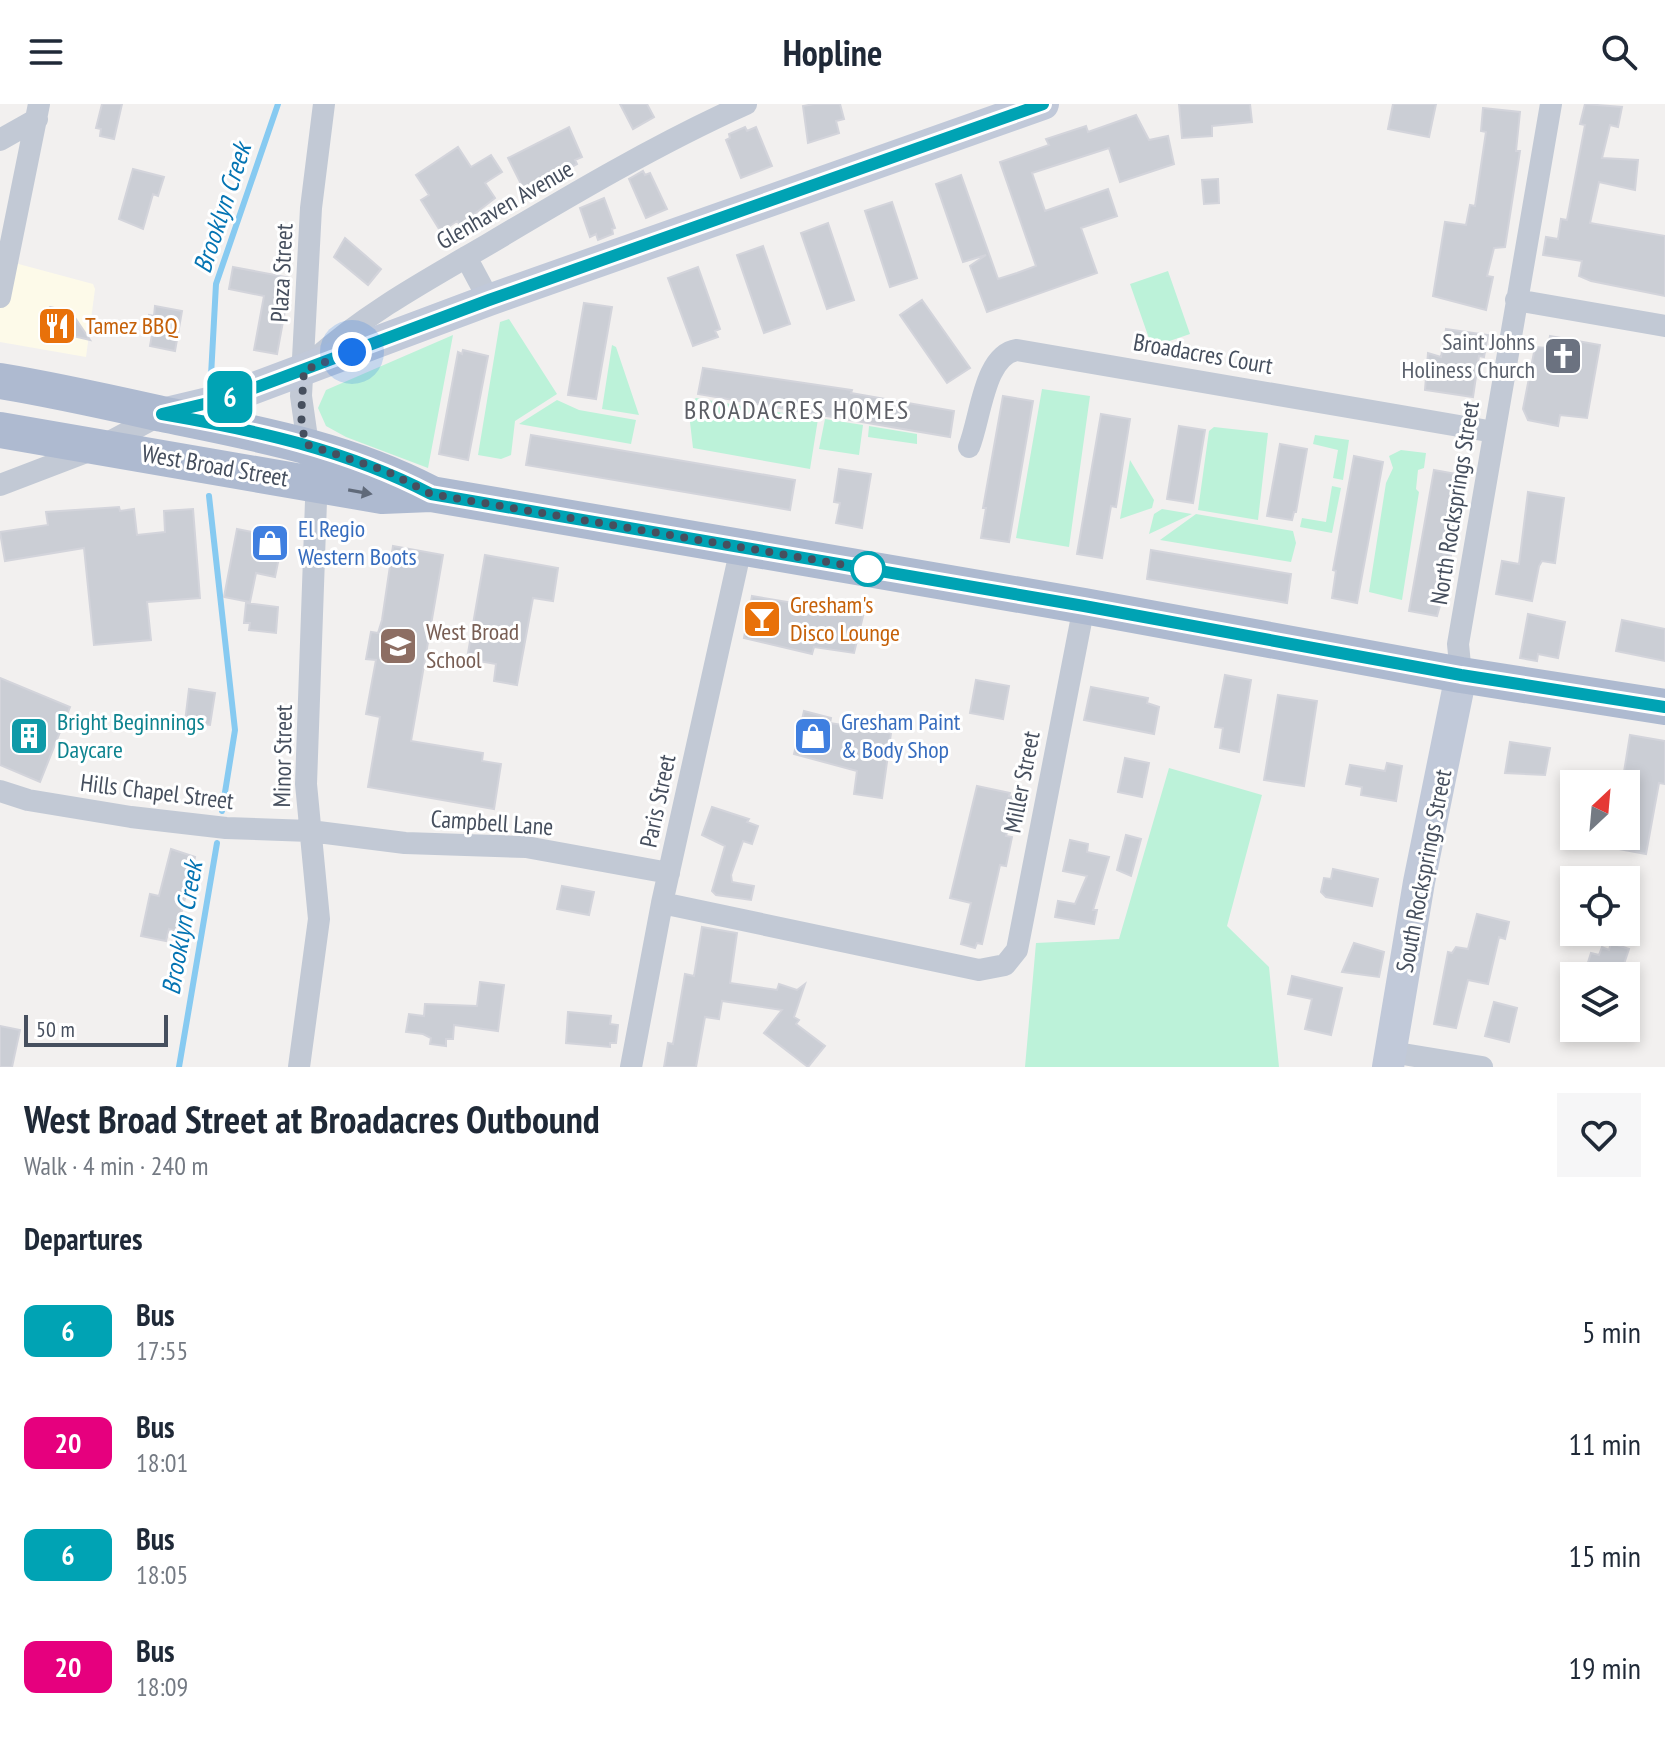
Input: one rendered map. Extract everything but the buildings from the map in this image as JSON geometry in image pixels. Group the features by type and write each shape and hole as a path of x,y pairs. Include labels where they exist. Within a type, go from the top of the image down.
{"main road":[{"name":"West Broad Street","path":"0,381 70,392 305,444 386,471 431,494"},
{"name":"West Broad Street","path":"0,430 382,496 431,494 1084,606 1461,675 1665,707"}],"street":[{"name":"Plaza Street","path":"305,444 301,416 311,208 324,104"},
{"name":"Glenhaven Avenue","path":"304,370 342,334 466,257 572,194 746,104"},
{"path":"0,485 102,446 162,414 225,399 489,300 1043,104"},
{"name":"North Rocksprings Street","path":"1461,675 1458,644 1551,104"},
{"path":"0,140 38,111"},
{"path":"0,297 3,256 38,111"},
{"path":"466,257 489,300"},
{"path":"1516,300 1665,326"},
{"name":"Broadacres Court","path":"969,447 979,421 990,369 1002,355 1017,350 1494,432"},
{"name":"Minor Street","path":"299,1067 319,919 306,784 314,485 305,444"},
{"name":"Paris Street","path":"631,1067 662,903 741,548"},
{"name":"Miller Street","path":"662,903 979,970 1005,965 1017,950 1084,606"},
{"name":"South Rocksprings Street","path":"1390,1060 1419,882 1461,675"},
{"name":"Hills Chapel Street","path":"0,791 28,800 131,817 226,828 310,831"},
{"name":"Campbell Lane","path":"310,831 446,846 526,847 669,873"},
{"path":"1390,1060 1482,1067"}],"shaded area":[{"path":"0,259 93,284 95,289 86,357 0,342"}],"green space":[{"path":"1168,271 1190,334 1152,347 1130,284"},
{"path":"509,319 557,394 515,421 511,455 501,459 478,455 500,322"},
{"path":"453,335 428,468 346,437 326,426 318,408 326,390"},
{"path":"612,345 616,347 639,415 602,409"},
{"path":"1042,389 1090,396 1069,547 1016,538"},
{"path":"696,398 818,419 810,469 693,448 688,405"},
{"path":"557,400 579,410 636,420 631,444 519,424"},
{"path":"825,419 863,425 859,455 819,449"},
{"path":"869,426 917,434 917,444 868,437"},
{"path":"1214,427 1268,433 1258,520 1198,510 1209,431"},
{"path":"1315,435 1349,440 1343,480 1333,478 1338,450 1313,444"},
{"path":"1401,450 1426,453 1424,468 1418,470 1416,489 1419,492 1402,600 1369,592 1386,483 1393,468 1389,456"},
{"path":"1130,460 1154,500 1152,508 1120,519"},
{"path":"1332,486 1341,488 1332,533 1300,527 1302,518 1326,522"},
{"path":"1162,509 1192,514 1149,534 1154,514"},
{"path":"1196,514 1293,531 1296,543 1291,562 1160,540"},
{"path":"1169,768 1262,795 1227,926 1269,967 1279,1067 1025,1067 1036,943 1119,939"}],"waterway":[{"name":"Brooklyn Creek","path":"210,394 216,284 278,104"},
{"name":"Brooklyn Creek","path":"209,496 235,730 222,811"},
{"name":"Brooklyn Creek","path":"179,1067 217,843"}],"bus line":[{"name":"6","path":"1043,104 489,300 225,399 162,414 305,444 386,471 431,494 1084,606 1461,675 1665,707"}],"place":[{"name":"Tamez BBQ","path":"57,326"},
{"name":"Saint Johns Holiness Church","path":"1563,356"},
{"name":"El Regio Western Boots","path":"270,543"},
{"name":"Gresham's Disco Lounge","path":"762,619"},
{"name":"West Broad School","path":"398,646"},
{"name":"Bright Beginnings Daycare","path":"29,736"},
{"name":"Gresham Paint & Body Shop","path":"813,736"}],"district":[{"name":"BROADACRES HOMES","path":"797,410"}],"route":[{"path":"352,352 304,370 301,416 305,444 386,471 431,494 868,569"}]}
